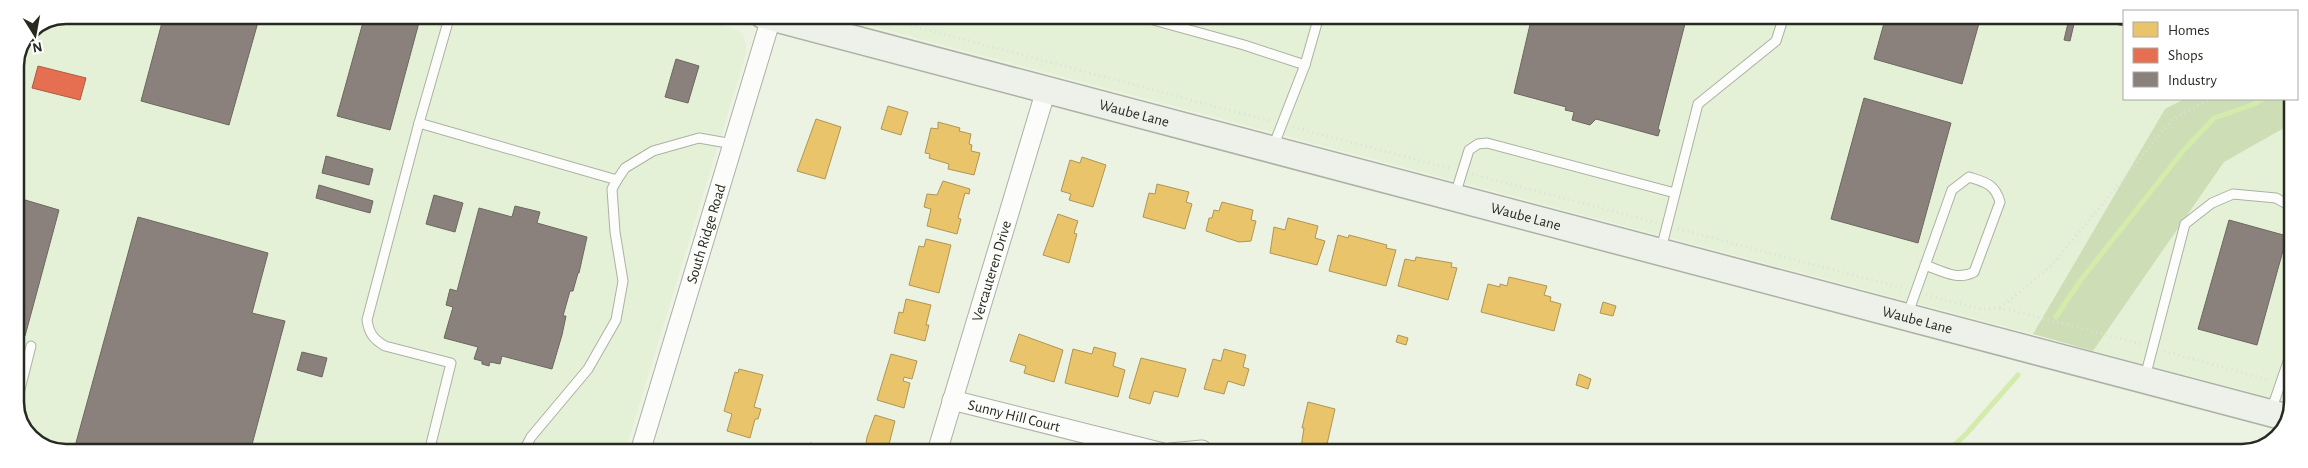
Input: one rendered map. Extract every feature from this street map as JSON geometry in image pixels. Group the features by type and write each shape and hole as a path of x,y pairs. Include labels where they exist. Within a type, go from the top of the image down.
{"main road":[{"name":"Waube Lane","path":"799,24 1660,252 1912,304 2145,379 2279,415"}],"street":[{"name":"South Ridge Road","path":"642,444 733,144 767,24"},
{"name":"Vercauteren Drive","path":"939,444 1046,90"},
{"name":"Sunny Hill Court","path":"952,400 1131,444"}],"lane":[{"path":"431,444 451,363 385,346 375,341 369,332 368,320 419,123 447,24"},
{"path":"1166,24 1244,44 1304,65"},
{"path":"1272,150 1304,65 1317,24"},
{"path":"1660,252 1698,104 1776,41 1781,24"},
{"path":"419,123 617,180"},
{"path":"528,444 588,369 616,320 623,281 615,232 612,189 625,168 652,151 700,138 733,144"},
{"path":"1454,198 1469,150 1478,144 1487,143 1675,193"},
{"path":"1912,304 1925,265 1952,190 1968,177 1992,185 1997,191 2000,202 1974,272 1966,276 1957,276 1925,265"},
{"path":"2145,379 2185,224 2196,213 2212,203 2233,194 2276,198 2284,202"},
{"path":"24,375 31,346"},
{"path":"2279,415 2284,376"}],"path":[{"path":"906,24 1667,226 1912,304 2000,308 2282,383"},
{"path":"2000,308 2052,265 2172,120 2207,100"}],"shaded area":[{"path":"66,24 718,24 738,30 743,35 747,50 627,444 66,444 45,439 31,426 24,405 24,66 27,50 31,42 42,31 50,27"},
{"path":"863,24 2123,24 2123,100 2182,100 2165,110 2033,334"},
{"path":"2182,100 2284,100 2284,128 2224,162 2093,351 2033,334 2165,109"},
{"path":"2284,128 2284,401 2093,351 2224,162"}],"building: Homes":[{"path":"888,106 908,112 901,135 881,129"},
{"path":"816,119 841,127 825,179 797,171"},
{"path":"938,122 960,128 959,131 971,134 969,144 972,145 971,151 980,153 974,175 948,169 949,164 929,158 930,154 925,153 931,128 938,129"},
{"path":"1082,157 1106,165 1093,207 1069,200 1071,194 1061,191 1070,160 1080,163"},
{"path":"943,181 970,189 969,194 965,193 958,218 961,219 957,234 927,226 931,209 924,207 927,194 937,195"},
{"path":"1157,184 1189,192 1186,202 1192,204 1185,229 1143,217 1149,193 1155,194"},
{"path":"1222,202 1253,210 1251,220 1256,221 1251,241 1239,242 1206,231 1209,218 1212,218 1214,210 1219,211"},
{"path":"1058,214 1078,221 1074,233 1077,234 1069,263 1043,255"},
{"path":"1288,218 1318,226 1315,238 1325,241 1317,265 1270,253 1274,227 1285,230"},
{"path":"1338,235 1348,238 1349,235 1387,245 1386,248 1396,250 1386,286 1329,271"},
{"path":"926,239 951,245 939,293 909,285 919,246 924,247"},
{"path":"1416,257 1452,263 1451,267 1457,268 1448,300 1398,286 1405,259 1415,261"},
{"path":"1509,277 1547,286 1544,295 1551,297 1550,301 1561,304 1554,331 1481,312 1488,284 1500,287 1500,284 1507,286"},
{"path":"906,299 931,305 926,325 929,325 925,341 894,333 899,312 903,313"},
{"path":"1603,302 1616,306 1613,316 1600,313"},
{"path":"1019,334 1063,350 1054,382 1024,373 1026,366 1010,361"},
{"path":"1398,335 1408,338 1406,345 1396,342"},
{"path":"1094,347 1116,353 1113,366 1125,370 1118,397 1065,383 1073,349 1092,354"},
{"path":"1224,349 1246,355 1243,367 1249,369 1244,386 1228,381 1224,394 1204,389 1213,359 1221,361"},
{"path":"891,354 917,361 912,379 904,377 903,381 910,383 904,408 877,400"},
{"path":"1141,358 1186,369 1178,397 1154,391 1150,404 1129,398"},
{"path":"739,369 763,375 754,407 761,409 758,419 755,419 750,438 727,431 732,414 724,411 735,372 738,373"},
{"path":"1579,374 1591,379 1588,389 1576,385"},
{"path":"1308,402 1335,409 1327,444 1301,444 1304,428 1302,428"},
{"path":"875,415 895,421 889,444 866,444"}],"building: Shops":[{"path":"38,66 86,78 80,100 32,88"}],"building: Industry":[{"path":"162,24 257,24 229,125 141,101"},
{"path":"363,24 419,24 390,130 337,116"},
{"path":"1530,24 1685,24 1658,129 1660,130 1658,136 1596,119 1590,125 1572,120 1574,112 1565,110 1566,107 1514,93"},
{"path":"1884,24 1979,24 1962,84 1874,59"},
{"path":"2068,24 2074,24 2070,41 2064,40"},
{"path":"676,59 699,66 688,103 665,97"},
{"path":"1864,98 1951,123 1918,243 1831,219"},
{"path":"326,156 373,169 369,185 322,173"},
{"path":"319,185 373,201 370,213 316,198"},
{"path":"434,195 463,203 455,232 426,224"},
{"path":"24,200 59,210 24,336"},
{"path":"515,206 540,212 537,223 587,237 579,273 573,291 570,291 563,316 566,316 552,369 502,356 500,364 490,362 489,366 482,364 482,361 474,359 478,347 444,338 453,307 446,305 450,289 457,291 479,208 512,217"},
{"path":"138,217 268,253 252,313 285,321 252,444 76,444"},
{"path":"2229,220 2284,235 2284,247 2257,345 2198,329"},
{"path":"302,352 327,358 322,377 297,370"}],"waterway":[{"path":"2056,317 2080,281 2183,151 2214,118 2261,100"},
{"path":"1955,444 2018,375"}]}
